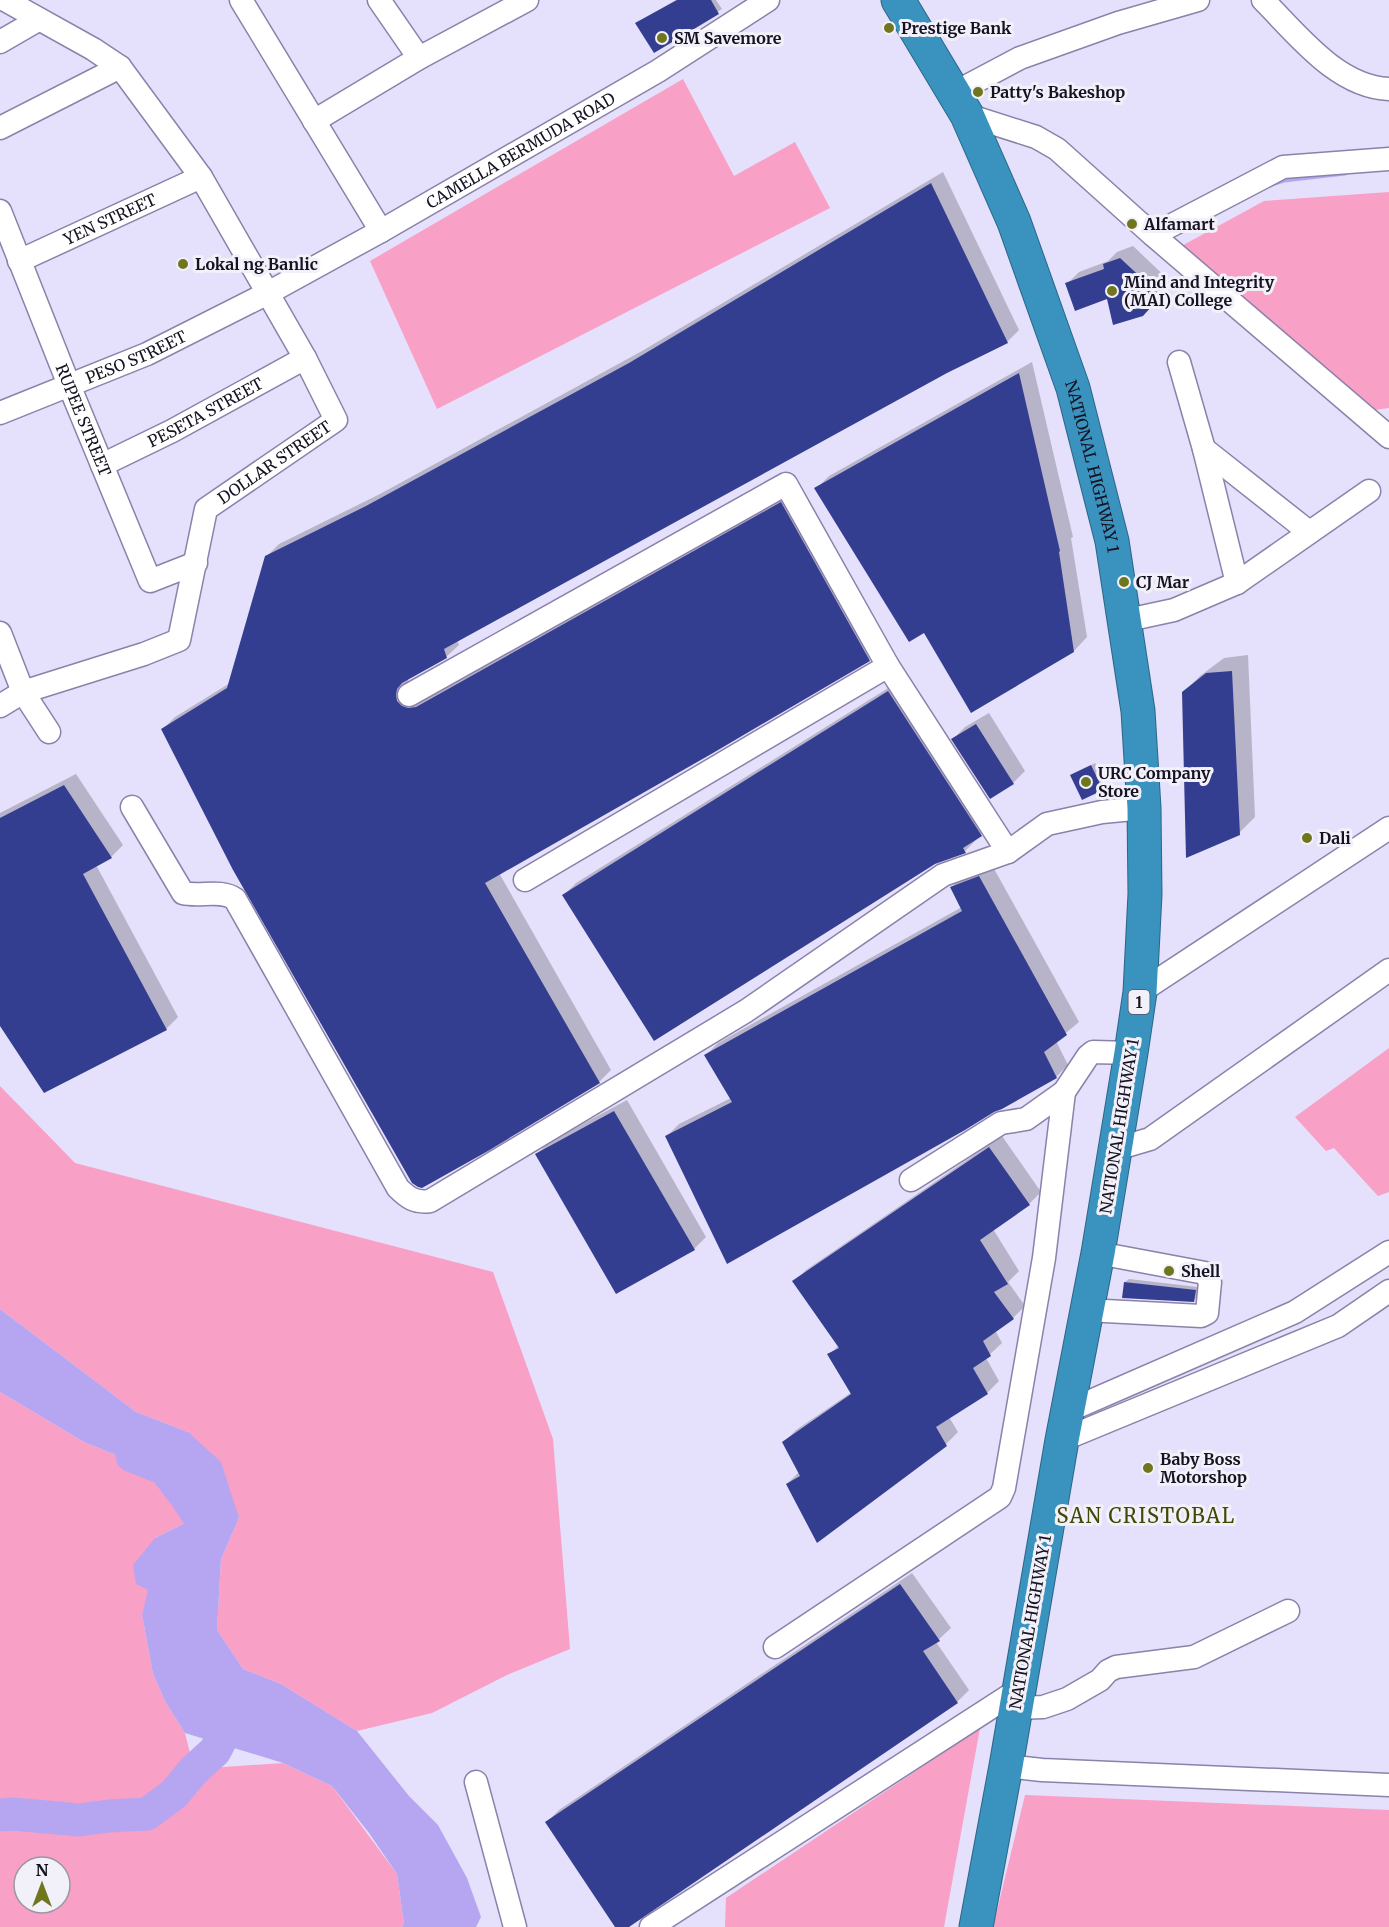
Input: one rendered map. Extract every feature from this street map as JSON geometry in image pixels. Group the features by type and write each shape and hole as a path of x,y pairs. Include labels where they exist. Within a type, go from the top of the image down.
{"highway":[{"name":"NATIONAL HIGHWAY 1","path":"898,0 960,104 1014,222 1073,388 1112,541 1138,711 1144,808 1145,894 1140,992 1131,1053 1098,1252 976,1927"}],"street":[{"name":"DOLLAR STREET","path":"0,706 23,692 144,654 179,640 206,509 336,420 305,358 201,177 120,67 93,49 5,0"},
{"path":"241,0 381,231"},
{"path":"379,0 419,58"},
{"name":"CAMELLA BERMUDA ROAD","path":"268,292 381,231 658,71 740,7 768,0"},
{"path":"1198,0 1119,23 1020,58 960,104 1036,137 1057,149 1153,235 1389,437"},
{"path":"1263,0 1330,66 1352,80 1389,88"},
{"path":"314,121 514,3"},
{"path":"0,42 38,20"},
{"path":"0,128 120,67"},
{"path":"1153,235 1283,167 1389,159"},
{"name":"YEN STREET","path":"19,261 201,177"},
{"name":"RUPEE STREET","path":"0,212 150,581 196,563"},
{"name":"PESO STREET","path":"0,413 147,354 268,292"},
{"name":"PESETA STREET","path":"102,465 172,431 305,358"},
{"path":"1179,362 1204,449 1237,583"},
{"path":"1204,449 1309,532"},
{"path":"410,695 786,484 888,666 1008,852"},
{"path":"1124,621 1174,610 1237,583 1370,491"},
{"path":"0,633 23,692 49,732"},
{"path":"525,880 888,666"},
{"path":"132,807 183,893 200,896 229,894 235,899 398,1188 408,1198 420,1202 430,1201 746,1011 943,875 1008,852 1047,824 1102,812 1144,808"},
{"path":"1140,992 1389,828"},
{"path":"1116,1149 1150,1139 1389,970"},
{"path":"911,1180 1001,1123 1026,1119 1064,1092 1093,1052 1131,1053"},
{"path":"775,1647 1000,1497 1004,1488 1044,1258 1064,1092"},
{"path":"1086,1310 1201,1316 1207,1313 1210,1282 1205,1273 1098,1252"},
{"path":"1065,1426 1295,1312 1389,1252"},
{"path":"1065,1426 1338,1326 1389,1291"},
{"path":"651,1927 1016,1699 1043,1707 1067,1699 1100,1680 1108,1671 1116,1667 1194,1657 1288,1611"},
{"path":"1006,1766 1042,1770 1389,1785"},
{"path":"476,1782 515,1927"}],"shaded area":[{"path":"683,79 734,176 795,142 830,208 437,409 370,261"},
{"path":"1389,192 1389,408 1360,412 1176,249 1264,201"},
{"path":"1389,1048 1389,1192 1378,1196 1334,1148 1326,1151 1295,1117"},
{"path":"0,1086 75,1163 493,1272 553,1439 570,1649 507,1675 432,1713 357,1731 281,1684 243,1669 217,1630 221,1559 239,1518 188,1432 136,1412 0,1309"},
{"path":"0,1309 136,1412 188,1432 221,1462 239,1518 221,1559 217,1630 243,1669 281,1684 357,1731 409,1796 438,1825 467,1878 481,1917 476,1927 402,1927 404,1924 397,1874 369,1833 332,1786 283,1763 185,1733 166,1703 153,1674 142,1615 148,1590 136,1584 133,1565 155,1538 187,1522 195,1501 182,1482 84,1442 0,1392"},
{"path":"0,1392 84,1442 182,1482 195,1501 187,1522 155,1538 149,1590 142,1615 153,1674 166,1703 185,1733 194,1769 283,1763 332,1786 397,1874 404,1924 402,1927 0,1927 0,1819 69,1819 0,1815"},
{"path":"980,1728 944,1927 725,1927 726,1898"},
{"path":"1025,1795 1389,1810 1389,1927 993,1927"}],"building":[{"name":"SM Savemore","path":"677,0 711,0 719,14 654,53 635,23"},
{"path":"931,183 1008,343 947,373 444,649 447,658 402,683 397,689 397,701 402,706 416,707 781,502 870,661 485,883 600,1083 488,1151 422,1188 418,1187 412,1183 233,870 161,729 227,688 265,556 366,506 629,363"},
{"name":"Mind and Integrity (MAI) College","path":"1120,258 1161,296 1143,316 1113,325 1107,299 1075,311 1065,283 1104,269 1103,264"},
{"path":"1019,373 1060,551 1074,652 971,713 924,633 909,642 814,488"},
{"path":"1232,671 1240,835 1186,858 1182,692 1206,673"},
{"path":"888,691 982,836 963,848 966,853 935,864 654,1041 562,895"},
{"path":"976,724 1014,784 990,799 951,739"},
{"name":"URC Company Store","path":"1091,765 1103,790 1082,800 1070,775"},
{"path":"64,785 112,858 83,874 167,1030 44,1093 0,1026 0,818"},
{"path":"979,876 1067,1035 1044,1052 1057,1078 727,1264 665,1136 732,1102 704,1055 962,911 950,887"},
{"path":"614,1111 695,1250 616,1294 535,1154"},
{"path":"989,1147 1030,1205 980,1240 1008,1284 994,1292 1014,1319 983,1341 991,1356 973,1368 988,1394 936,1427 947,1446 817,1543 786,1484 800,1476 782,1442 851,1394 827,1354 839,1348 792,1281"},
{"path":"1124,1282 1196,1290 1194,1302 1122,1298"},
{"path":"900,1584 940,1641 923,1651 958,1703 629,1927 615,1927 545,1822"}],"waterway":[{"path":"1274,183 1345,173"},
{"path":"132,1456 165,1469 187,1498 200,1518 202,1544 200,1547"},
{"path":"0,1815 13,1814 79,1820 147,1814 174,1794 194,1770 215,1751 228,1726"}],"place":[{"name":"Prestige Bank","path":"889,28"},
{"name":"SM Savemore","path":"662,38"},
{"name":"Patty's Bakeshop","path":"978,92"},
{"name":"Alfamart","path":"1132,224"},
{"name":"Lokal ng Banlic","path":"183,264"},
{"name":"Mind and Integrity (MAI) College","path":"1112,291"},
{"name":"CJ Mar","path":"1124,582"},
{"name":"URC Company Store","path":"1086,782"},
{"name":"Dali","path":"1307,838"},
{"name":"Shell","path":"1169,1271"},
{"name":"Baby Boss Motorshop","path":"1148,1468"}],"district":[{"name":"SAN CRISTOBAL","path":"1146,1515"}]}
